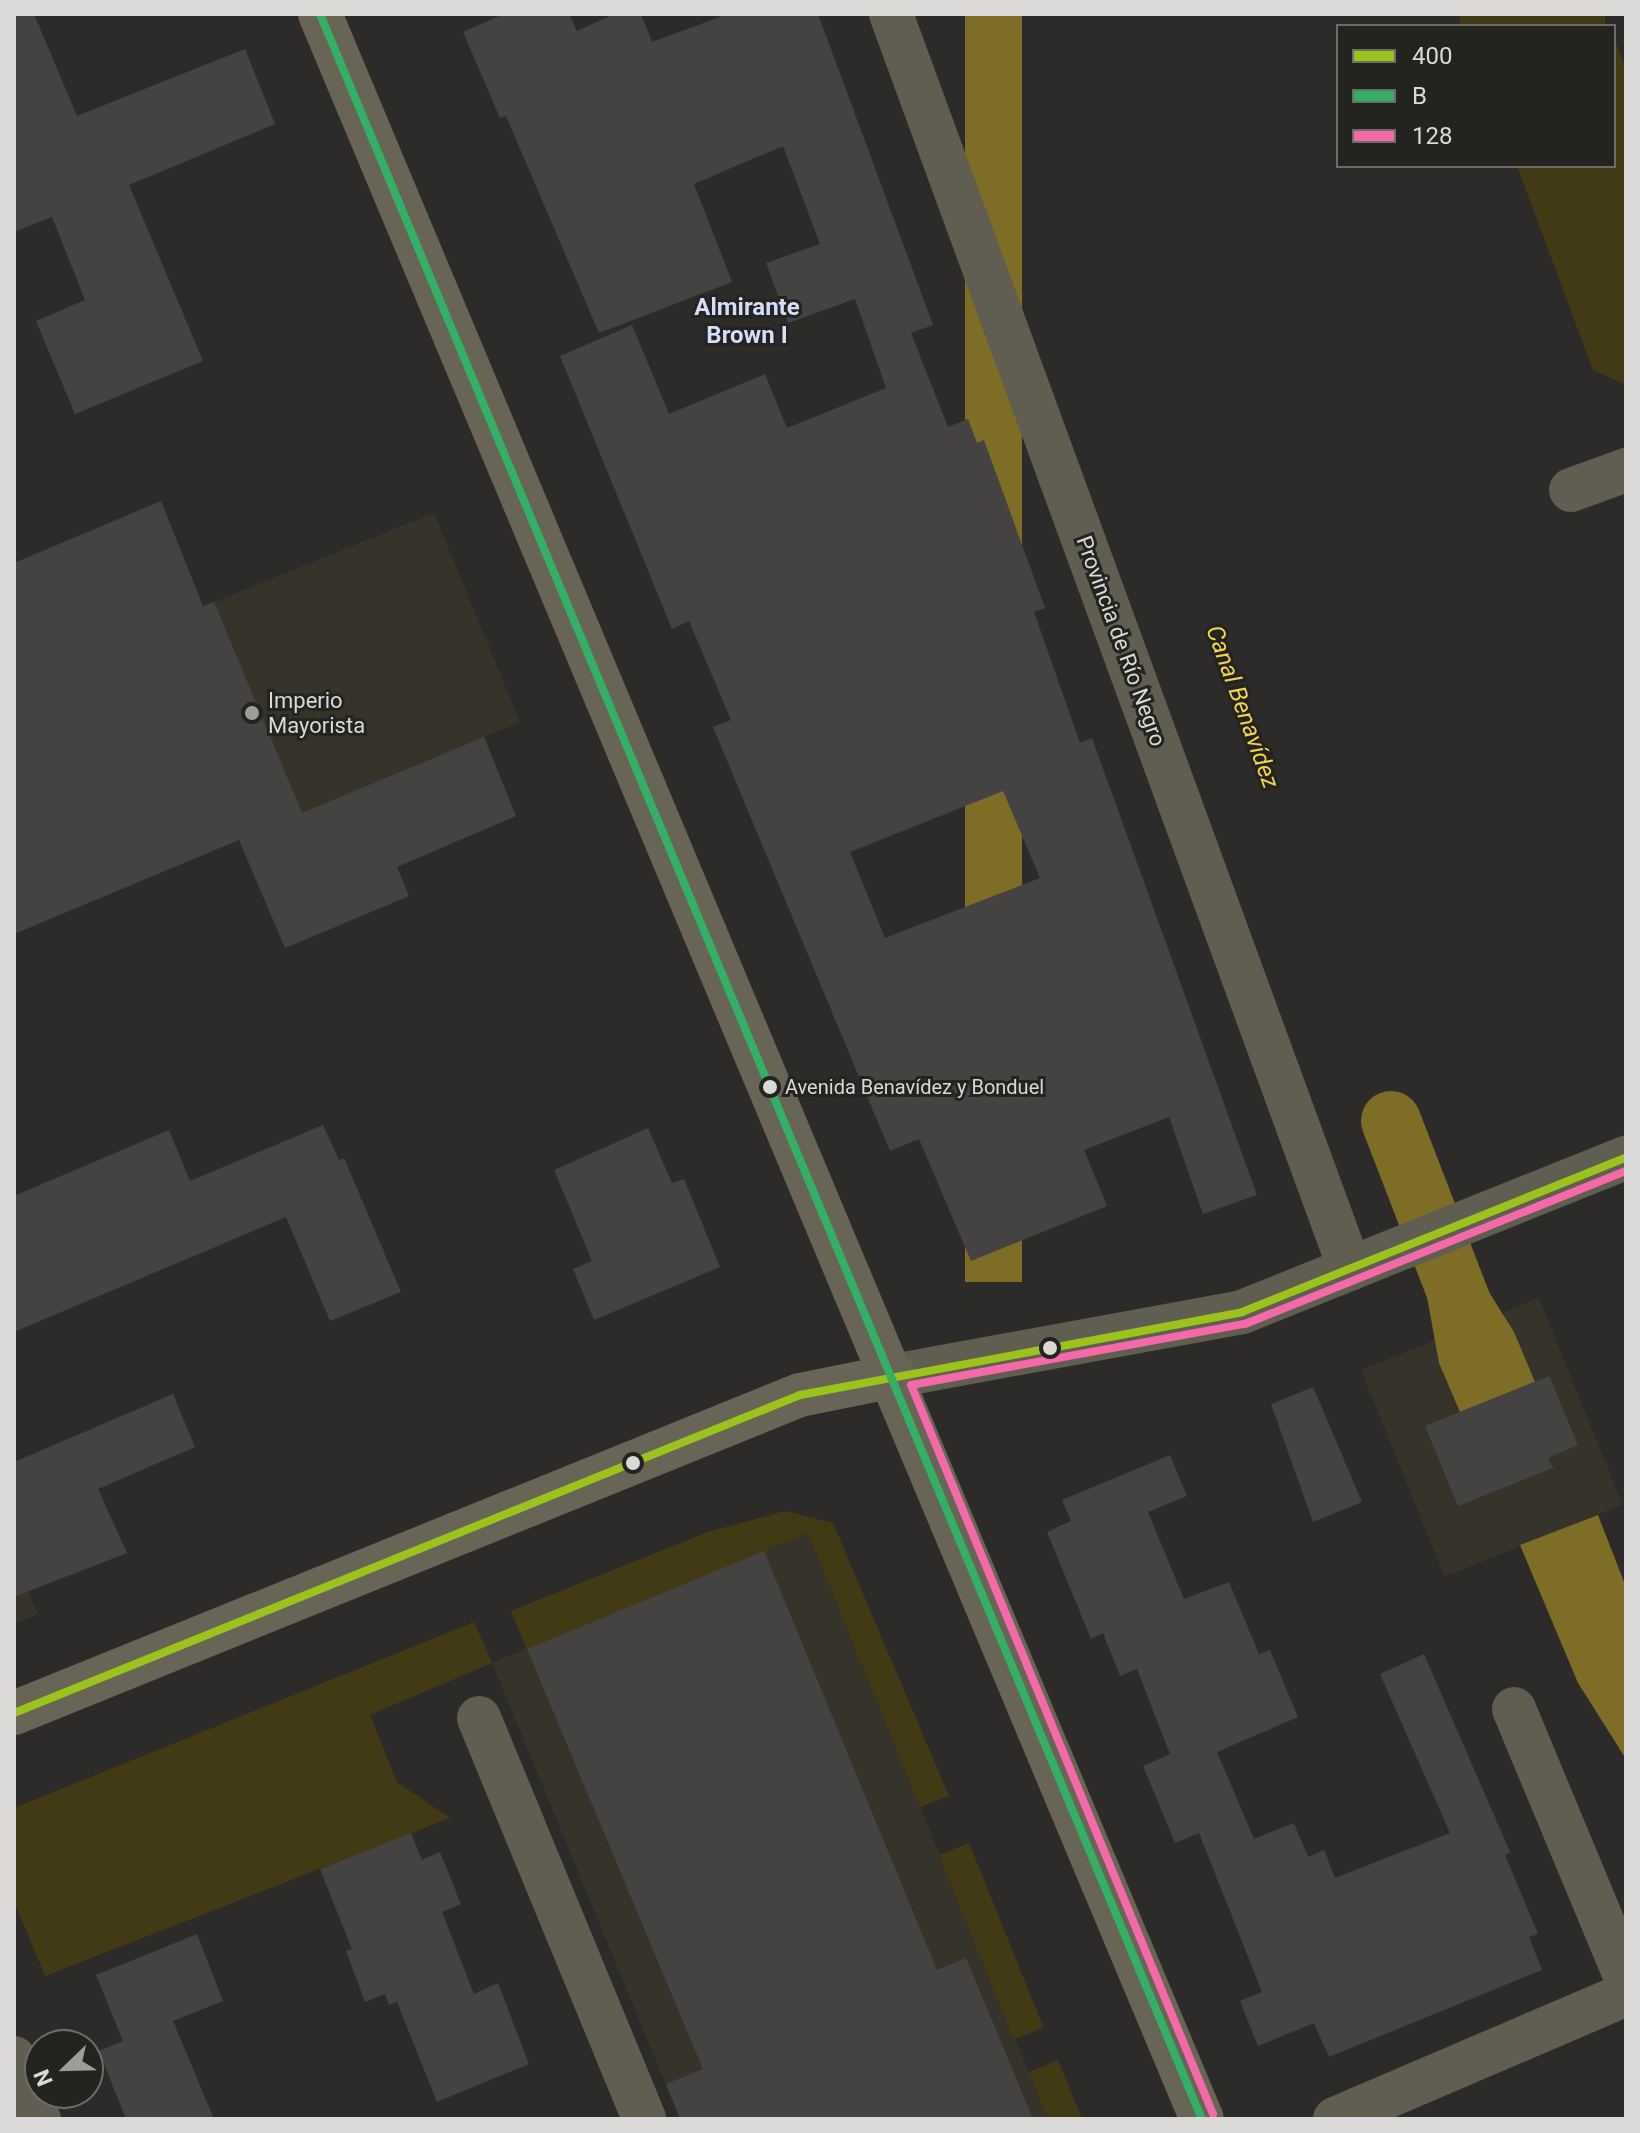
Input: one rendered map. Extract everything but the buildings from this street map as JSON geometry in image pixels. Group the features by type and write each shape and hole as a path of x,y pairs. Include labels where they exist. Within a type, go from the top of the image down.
{"main road":[{"path":"320,14 894,1376 1202,2119"},
{"path":"14,1713 800,1395 894,1376"}],"street":[{"name":"Provincia de Río Negro","path":"891,14 1363,1264"},
{"path":"1571,490 1626,470"},
{"path":"894,1376 1242,1312 1626,1158"},
{"path":"1514,1709 1626,1978"},
{"path":"479,1718 644,2119"},
{"path":"1335,2119 1626,1994"},
{"path":"14,2058 39,2119"}],"shaded area":[{"path":"1460,14 1605,14 1605,24 1460,24"},
{"path":"1616,43 1626,69 1626,385 1593,370 1518,168 1616,168"},
{"path":"434,513 520,722 14,934 14,683"},
{"path":"1539,1298 1623,1505 1445,1577 1361,1370"},
{"path":"785,1511 833,1523 949,1796 920,1807 808,1533 527,1649 511,1611 708,1532"},
{"path":"808,1533 1048,2119 680,2119 492,1663"},
{"path":"14,1559 38,1614 14,1624"},
{"path":"474,1622 492,1663 370,1715 397,1782 450,1818 45,1976 14,1901 14,1808"},
{"path":"969,1843 1044,2028 1014,2039 939,1855"},
{"path":"1058,2060 1082,2119 1048,2119 1029,2072"}],"water":[{"path":"965,14 1022,14 1022,1282 965,1282"},
{"path":"1467,1257 1514,1332 1535,1382 1460,1412 1439,1363 1423,1275"},
{"path":"1598,1515 1626,1587 1626,1759 1578,1683 1520,1545"}],"waterway":[{"name":"Canal Benavídez","path":"1391,1121 1476,1341"}],"transit line":[{"name":"B","path":"320,14 1202,2119"},
{"name":"400","path":"14,1713 800,1395 1242,1312 1626,1158"},
{"name":"128","path":"1213,2114 911,1385 1245,1324 1626,1171"}],"place":[{"name":"Imperio Mayorista","path":"252,713"},
{"name":"Avenida Benavídez y Bonduel","path":"770,1087"}],"district":[{"name":"Almirante Brown I","path":"747,322"}]}
